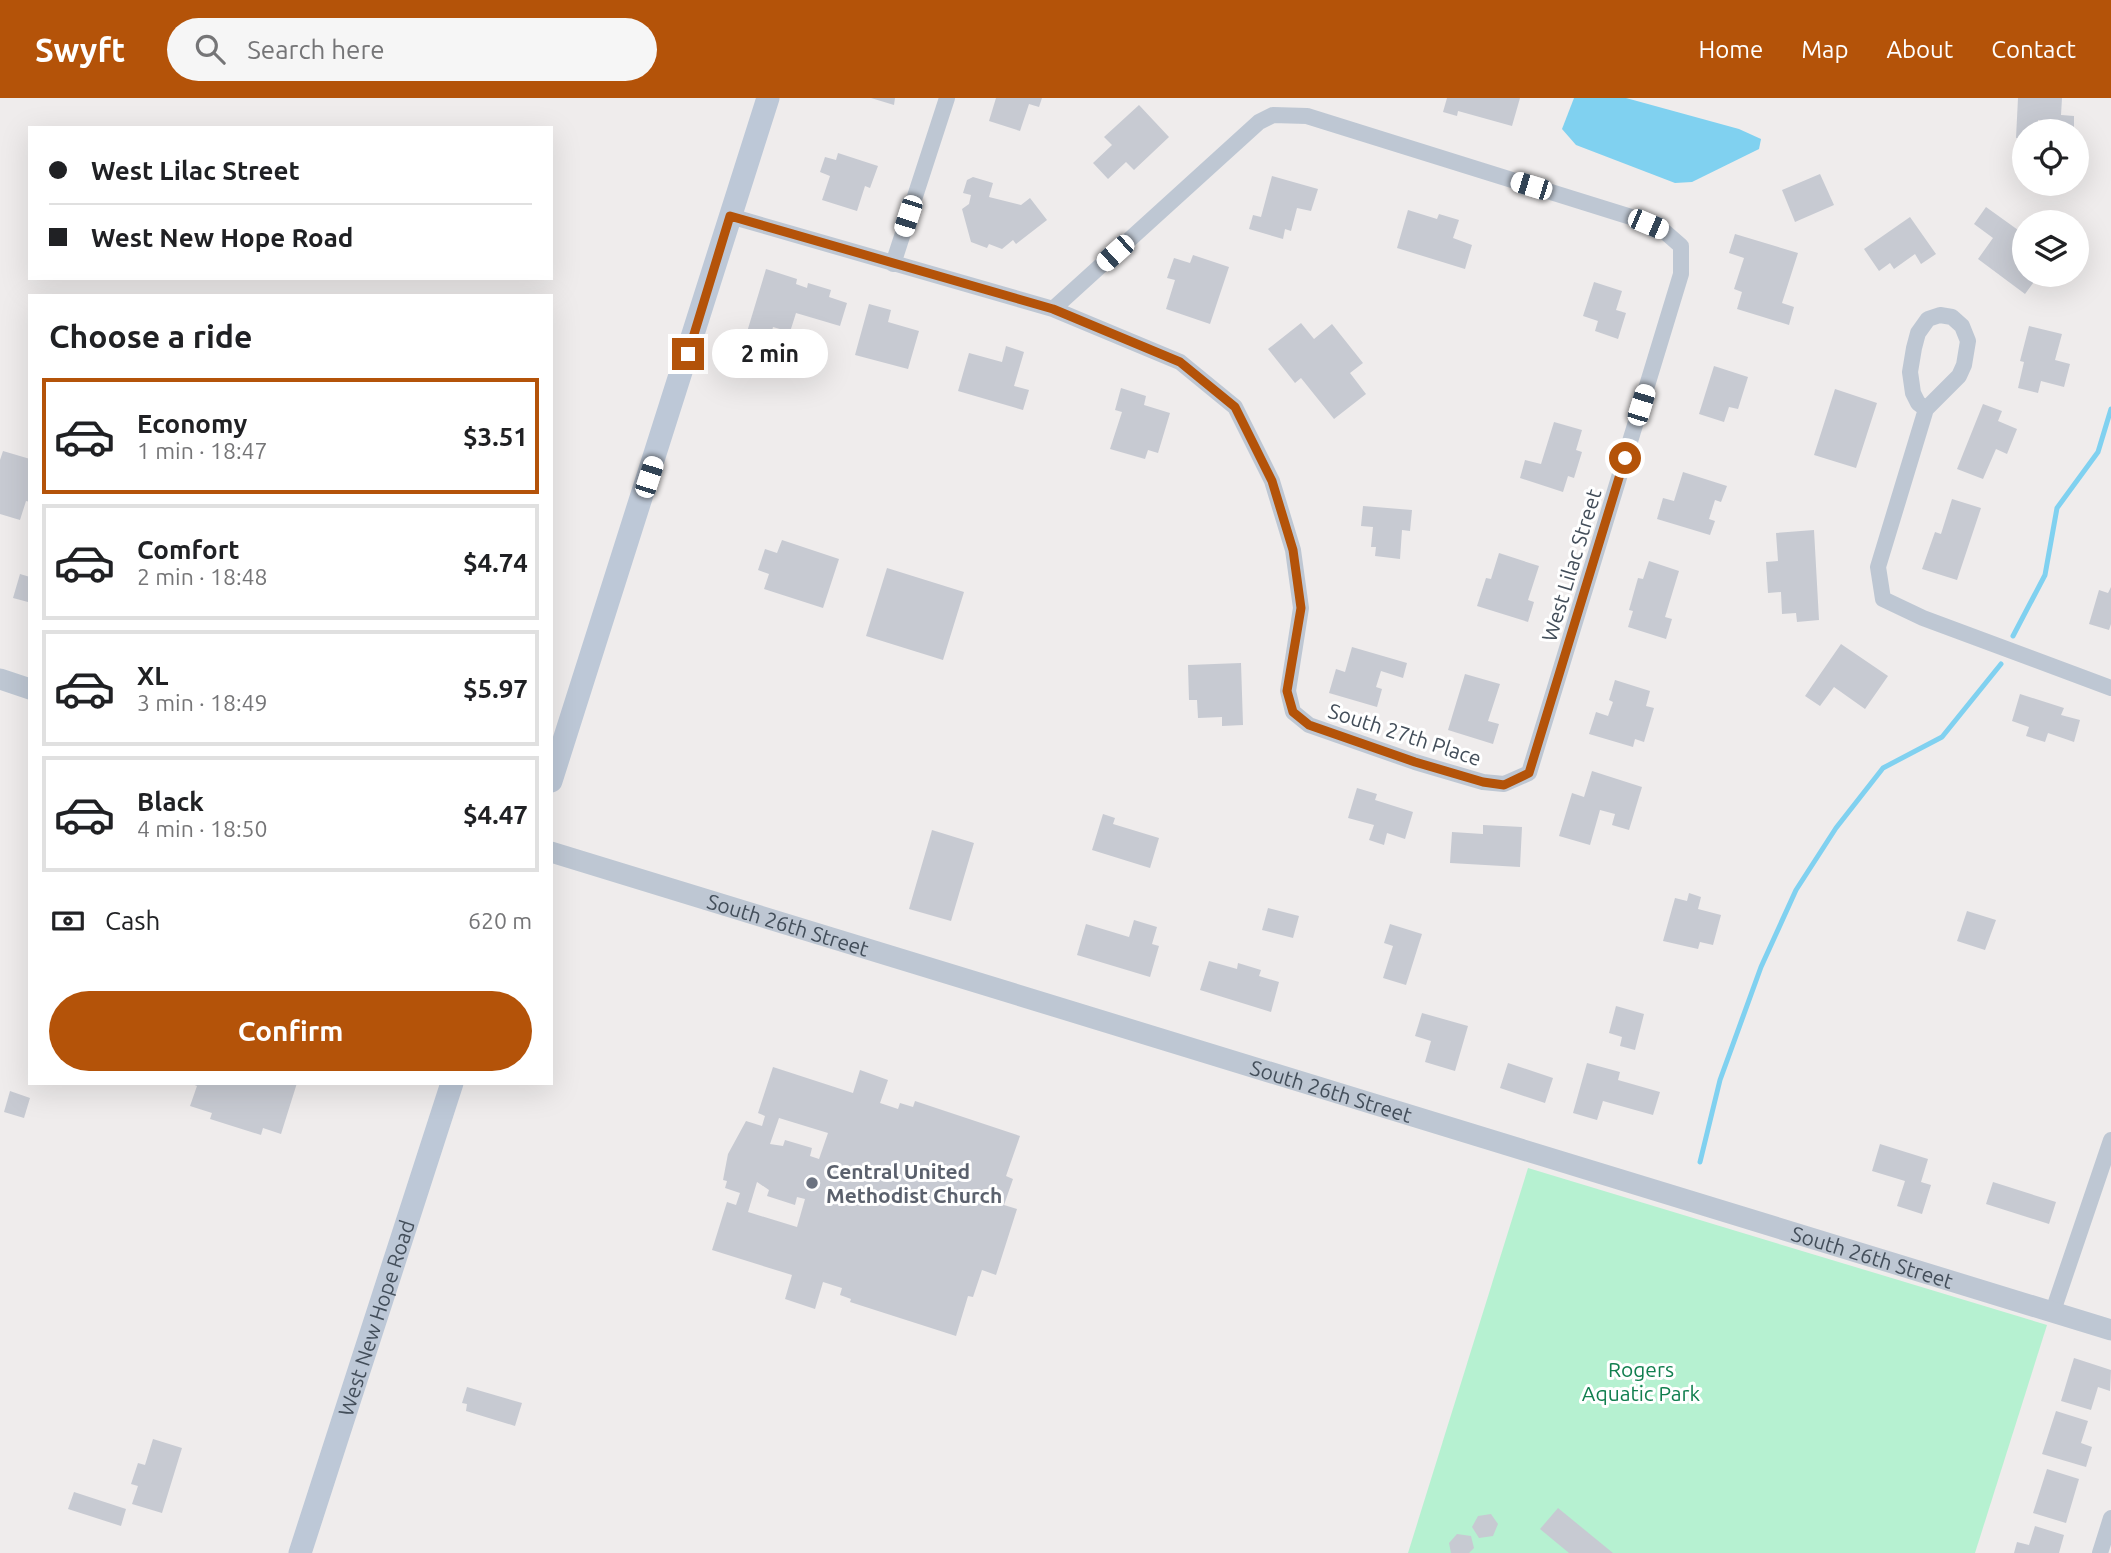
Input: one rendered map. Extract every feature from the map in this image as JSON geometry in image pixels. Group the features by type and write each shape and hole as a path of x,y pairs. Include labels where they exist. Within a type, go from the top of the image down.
{"main road":[{"path":"553,775 768,98"},
{"name":"West New Hope Road","path":"300,1553 451,1085"}],"street":[{"path":"893,264 947,98"},
{"name":"West Lilac Street","path":"1053,309 1259,122 1273,115 1307,116 1631,217 1665,232 1681,247 1681,274 1529,773"},
{"name":"South 27th Place","path":"730,216 1053,309 1180,362 1235,407 1272,481 1293,550 1301,608 1287,691 1293,712 1309,725 1415,762 1483,782 1504,785 1529,773"},
{"path":"1926,409 1917,403 1913,393 1910,372 1913,348 1918,333 1928,319 1940,315 1952,317 1962,326 1968,341 1964,365 1958,376 1926,409 1878,567 1883,599 1923,618 2111,688"},
{"path":"0,679 28,688"},
{"name":"South 26th Street","path":"553,853 2111,1330"},
{"path":"2053,1311 2111,1140"},
{"path":"2100,1553 2111,1518"}],"green space":[{"name":"Rogers Aquatic Park","path":"1528,1168 2047,1325 1975,1553 1408,1553"}],"water":[{"path":"1574,98 1626,98 1739,129 1761,139 1759,149 1692,182 1675,183 1576,145 1562,129"}],"building":[{"path":"871,98 895,98 894,105"},
{"path":"996,98 1042,98 1039,107 1029,104 1020,131 989,121"},
{"path":"1447,98 1520,98 1512,126 1458,111 1457,116 1443,112"},
{"path":"2018,98 2062,98 2061,115 2074,116 2074,119 2017,119"},
{"path":"1139,105 1169,137 1134,170 1126,162 1108,179 1093,163 1112,145 1104,137"},
{"path":"838,153 878,166 870,188 865,186 857,211 822,200 830,176 820,172 825,157 836,160"},
{"path":"1820,174 1834,205 1795,222 1782,190"},
{"path":"1272,176 1318,189 1311,211 1297,208 1291,231 1285,229 1283,239 1249,229 1253,215 1261,217"},
{"path":"973,177 993,183 989,197 1021,205 1030,198 1047,220 1016,244 1013,240 1002,249 989,244 987,248 971,242 962,209 969,204 971,195 963,193 967,180"},
{"path":"1986,207 2012,226 2012,284 1978,259 1993,238 1974,224"},
{"path":"1408,210 1437,219 1439,214 1459,220 1453,238 1472,245 1465,269 1397,248"},
{"path":"1910,217 1936,254 1921,264 1915,254 1894,269 1890,263 1879,271 1864,249"},
{"path":"1735,234 1798,253 1782,303 1794,307 1789,325 1737,309 1742,292 1734,289 1744,258 1729,253"},
{"path":"1193,255 1229,267 1210,324 1166,309 1175,280 1167,278 1174,258 1190,263"},
{"path":"766,269 797,279 796,284 807,288 808,283 831,290 829,297 847,303 840,326 796,313 790,332 773,327 770,339 747,332"},
{"path":"1594,282 1622,291 1616,310 1626,313 1618,339 1595,331 1598,321 1583,316"},
{"path":"2016,287 2030,287 2025,294"},
{"path":"869,304 891,310 888,322 919,331 908,369 855,355"},
{"path":"1301,323 1314,339 1332,324 1363,363 1350,373 1366,394 1334,419 1301,378 1295,383 1268,349"},
{"path":"2029,326 2062,334 2055,360 2070,364 2064,387 2041,381 2038,393 2018,388 2024,362 2020,361"},
{"path":"1006,346 1024,352 1014,386 1029,390 1023,410 958,391 969,353 1002,362"},
{"path":"1714,366 1748,377 1738,409 1729,407 1724,422 1699,414"},
{"path":"1121,388 1146,396 1144,405 1170,413 1158,453 1148,450 1145,459 1110,449 1122,412 1115,410"},
{"path":"1835,389 1877,403 1856,468 1814,455"},
{"path":"1983,404 2002,411 1998,421 2017,429 2007,454 1996,449 1983,479 1957,469"},
{"path":"1554,422 1582,430 1576,450 1582,452 1574,478 1568,476 1563,492 1520,478 1525,460 1541,464"},
{"path":"3,451 28,458 28,502 20,520 0,514 0,460"},
{"path":"1683,472 1727,486 1721,502 1715,500 1709,519 1715,521 1710,535 1657,519 1663,498 1674,501"},
{"path":"1952,499 1981,508 1957,580 1922,569 1935,532 1941,534"},
{"path":"1363,506 1412,510 1410,531 1402,530 1400,559 1375,556 1376,547 1371,547 1373,527 1361,526"},
{"path":"1814,530 1819,620 1797,622 1796,613 1782,614 1781,592 1768,593 1766,562 1778,561 1776,533"},
{"path":"782,540 839,559 823,608 764,589 769,574 758,570 765,549 777,553"},
{"path":"1499,553 1539,566 1528,600 1534,602 1528,622 1477,606 1486,578 1491,579"},
{"path":"1649,561 1679,571 1665,617 1672,619 1666,639 1628,627 1633,611 1629,610 1638,578 1643,579"},
{"path":"887,568 964,592 943,660 866,636"},
{"path":"20,574 28,576 28,602 13,598"},
{"path":"2111,587 2109,630 2089,624 2099,590 2108,593"},
{"path":"1841,644 1888,676 1865,709 1834,687 1820,706 1805,696"},
{"path":"1352,647 1407,663 1403,678 1381,671 1376,687 1382,689 1377,707 1329,693 1336,669 1345,672"},
{"path":"1241,663 1243,725 1222,726 1222,717 1198,718 1197,700 1189,700 1188,665"},
{"path":"1465,674 1500,684 1488,721 1499,724 1493,744 1448,730"},
{"path":"1615,680 1650,691 1646,706 1654,708 1644,742 1635,739 1633,747 1589,734 1596,712 1608,716 1613,702 1609,700"},
{"path":"2020,694 2064,708 2061,715 2080,720 2074,742 2048,733 2045,742 2026,736 2029,727 2012,721"},
{"path":"1592,771 1642,787 1629,830 1612,825 1615,814 1600,810 1590,845 1559,836 1572,793 1584,797"},
{"path":"1357,788 1377,794 1375,800 1413,812 1405,839 1387,833 1384,845 1369,840 1374,825 1348,818"},
{"path":"1103,814 1115,818 1113,824 1159,838 1150,868 1092,850"},
{"path":"1483,825 1522,827 1520,867 1450,863 1452,832 1483,834"},
{"path":"932,830 974,843 951,921 909,909"},
{"path":"1689,893 1701,897 1698,909 1721,915 1713,945 1700,942 1698,949 1663,941 1675,898 1687,901"},
{"path":"1268,908 1299,916 1293,938 1262,930"},
{"path":"1967,911 1996,920 1985,950 1957,941"},
{"path":"1134,920 1157,927 1152,944 1159,946 1150,977 1077,955 1086,924 1129,937"},
{"path":"1390,924 1422,934 1406,985 1383,978 1393,946 1384,943"},
{"path":"1209,961 1237,969 1238,963 1261,970 1259,976 1279,982 1271,1012 1200,990"},
{"path":"1616,1006 1644,1014 1635,1050 1620,1046 1622,1037 1609,1033"},
{"path":"1422,1013 1468,1026 1455,1071 1425,1062 1431,1041 1415,1036"},
{"path":"1508,1063 1553,1078 1545,1103 1500,1088"},
{"path":"1587,1063 1620,1072 1618,1080 1660,1092 1653,1115 1603,1101 1597,1120 1573,1113"},
{"path":"773,1067 853,1093 860,1070 888,1080 880,1103 898,1109 900,1103 913,1107 915,1101 1020,1136 1006,1176 1013,1179 1004,1205 1017,1209 996,1275 982,1270 973,1297 968,1296 956,1336 850,1302 851,1299 840,1295 842,1288 823,1282 815,1309 785,1299 792,1275 712,1250 727,1202 736,1205 740,1193 725,1188 727,1181 723,1180 728,1154 746,1121 762,1126 765,1116 758,1113","holes":["779,1118 828,1133 819,1159 810,1156 812,1148 785,1140 783,1146 770,1144","757,1182 769,1190 767,1196 795,1205 797,1197 805,1199 797,1227 748,1212"]},
{"path":"195,1085 296,1085 281,1134 263,1128 261,1135 210,1119 212,1113 190,1106 197,1086"},
{"path":"10,1091 30,1098 24,1118 4,1112"},
{"path":"1880,1144 1928,1159 1921,1182 1931,1185 1922,1214 1897,1206 1905,1181 1872,1171"},
{"path":"1993,1182 2056,1202 2049,1224 1986,1204"},
{"path":"2074,1358 2111,1370 2110,1391 2098,1387 2091,1410 2061,1401"},
{"path":"467,1387 522,1403 515,1426 466,1411 467,1404 462,1403"},
{"path":"2056,1411 2088,1421 2081,1443 2092,1447 2086,1467 2042,1454"},
{"path":"153,1439 182,1448 162,1513 132,1504 138,1486 131,1484 138,1463 145,1465"},
{"path":"2047,1469 2079,1479 2066,1523 2033,1513"},
{"path":"74,1492 126,1509 121,1526 68,1509"},
{"path":"1558,1508 1613,1553 1569,1553 1540,1529"},
{"path":"1491,1514 1498,1524 1493,1536 1479,1538 1472,1527 1478,1516"},
{"path":"2035,1526 2064,1535 2059,1553 2014,1553 2017,1542 2029,1545"},
{"path":"1457,1534 1471,1536 1474,1548 1469,1553 1451,1553 1449,1543"}],"waterway":[{"path":"2013,636 2045,575 2057,508 2098,452 2111,409"},
{"path":"1700,1162 1720,1080 1761,967 1796,890 1836,828 1883,768 1942,737 2001,664"}],"place":[{"name":"Central United Methodist Church","path":"812,1183"}],"route":[{"path":"688,354 730,216 1053,309 1180,362 1235,407 1272,481 1293,550 1301,608 1287,691 1293,712 1309,725 1415,762 1483,782 1504,785 1529,773 1625,458"}]}
